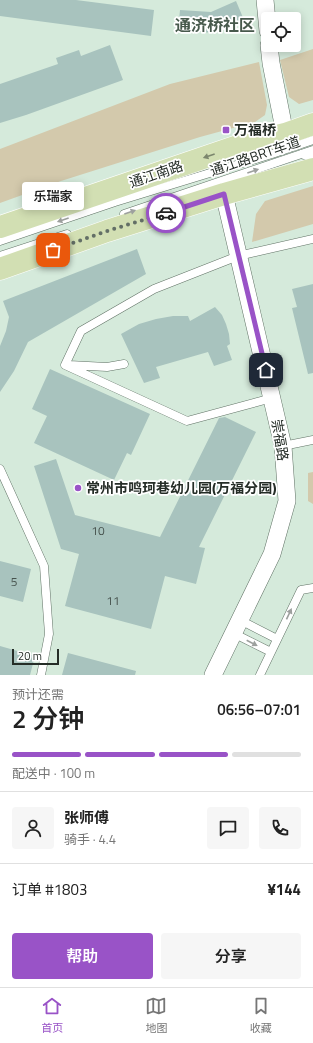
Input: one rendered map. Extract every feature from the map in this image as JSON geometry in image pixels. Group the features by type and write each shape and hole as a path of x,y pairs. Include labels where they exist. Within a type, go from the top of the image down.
{"main road":[{"name":"通江南路","path":"0,227 242,146 285,134 313,124"},
{"path":"0,269 107,231 224,194 307,162"}],"street":[{"path":"265,0 266,12"},
{"path":"270,52 271,63 285,134"},
{"name":"崇福路","path":"213,675 272,554 287,501 284,446 224,194"}],"lane":[{"name":"通江路BRT车道","path":"0,241 115,202 313,140"},
{"name":"通江路BRT车道","path":"113,218 307,162 313,150"},
{"path":"307,162 313,158"},
{"path":"0,256 75,231"},
{"path":"64,365 81,331 154,289 238,256 313,239"},
{"path":"64,365 107,367 124,364"},
{"path":"64,365 187,421 272,398"},
{"path":"284,446 313,440"},
{"path":"0,468 44,566 49,634 41,675"},
{"path":"260,675 300,590 313,588"},
{"path":"237,626 277,639"},
{"path":"237,626 271,652"}],"shaded area":[{"path":"313,49 313,100 299,104 289,97 280,60"},
{"path":"259,62 267,105 265,115 255,122 200,137 61,181 0,203 0,149 170,84"},
{"path":"313,186 313,224 252,242 256,214 265,201"},
{"path":"313,472 313,504 308,501 308,473"}],"building":[{"path":"0,0 76,0 154,10 151,36 0,16"},
{"path":"236,1 244,20 214,33 178,30 180,10 211,12"},
{"path":"110,45 123,80 0,123 0,84 58,64 56,58 79,50 81,56"},
{"path":"137,249 146,274 28,342 14,371 0,392 0,346 6,331 9,317 3,301"},
{"path":"313,284 313,373 308,374 292,308 297,307 292,289"},
{"path":"215,307 222,315 226,324 230,344 227,346 232,360 214,366 208,352 156,367 160,378 144,383 121,334 139,324 156,319 173,316 188,316 190,321"},
{"path":"50,369 150,414 131,455 127,453 114,480 34,443 47,416 32,409"},
{"path":"225,417 256,432 199,547 205,548 196,584 165,576 151,629 65,606 79,554 61,549 34,466 56,459 75,515 160,537 219,418"},
{"path":"0,561 31,569 23,602 0,596"},
{"path":"0,646 35,656 30,675 0,675"},
{"path":"68,653 136,671 135,675 62,675"}],"way so far":[{"path":"53,250 107,231 166,213"}],"place":[{"name":"万福桥","path":"226,130"},
{"name":"乐瑞家","path":"53,250"},
{"name":"常州市鸣珂巷幼儿园(万福分园)","path":"78,488"}],"district":[{"name":"通济桥社区","path":"215,25"}],"route":[{"path":"166,213 224,194 266,370"}]}
